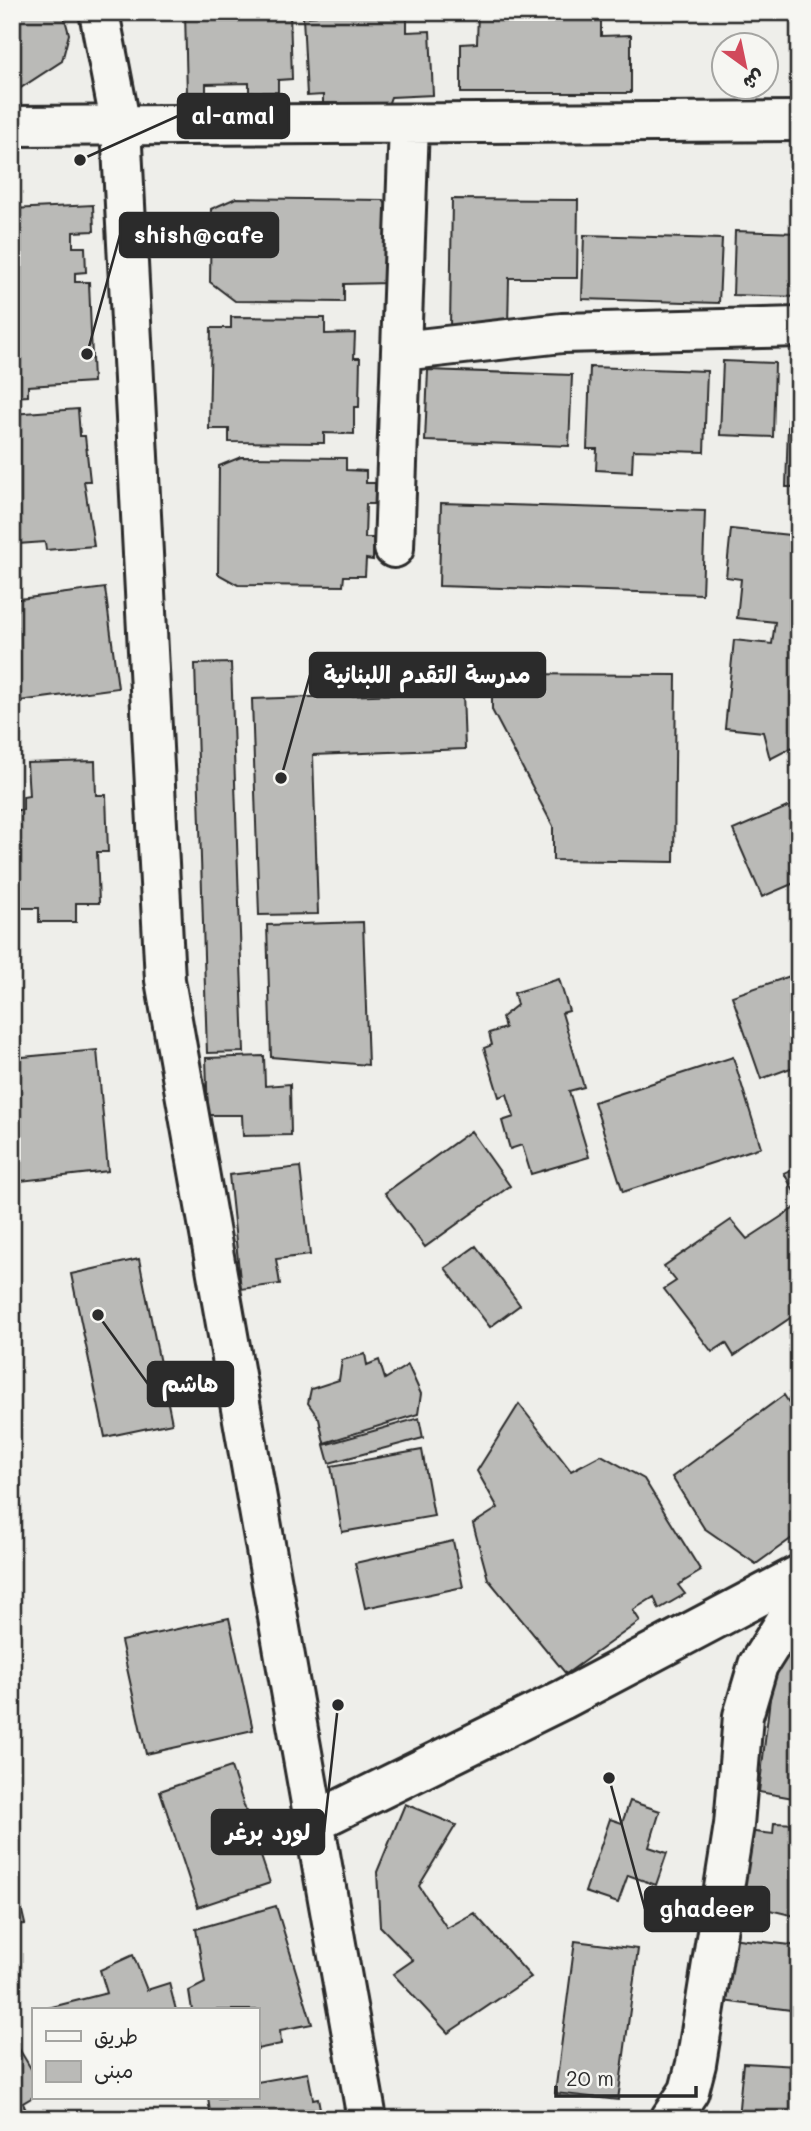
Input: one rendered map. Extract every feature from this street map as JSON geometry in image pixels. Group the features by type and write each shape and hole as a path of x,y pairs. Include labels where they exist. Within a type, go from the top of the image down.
{"street":[{"path":"99,12 121,127 164,981 368,2119"},
{"path":"12,126 799,121"},
{"path":"394,548 409,125"},
{"path":"401,351 562,333 799,327"},
{"path":"314,1822 564,1699 799,1575"},
{"path":"670,2119 689,2091 696,2064 734,1825 748,1697 758,1665 799,1600"}],"building":[{"path":"12,12 63,12 69,34 62,61 19,89 12,78"},
{"path":"185,12 290,12 292,79 278,80 278,92 249,93 249,83 206,84 206,95 187,95"},
{"path":"315,12 407,12 407,32 430,31 433,95 391,97 388,105 323,108 323,95 307,96 303,17 316,16"},
{"path":"478,12 601,12 601,36 631,35 631,93 461,93 461,44 477,43"},
{"path":"236,198 383,200 392,213 390,283 344,284 344,302 235,301 210,282 211,209"},
{"path":"452,199 578,200 577,278 509,278 508,327 450,327"},
{"path":"93,205 94,231 73,232 73,247 85,247 86,272 75,273 75,282 89,282 93,382 28,386 28,396 12,397 12,209"},
{"path":"735,231 799,233 799,297 733,295"},
{"path":"584,235 722,239 719,303 582,299"},
{"path":"231,317 325,318 325,334 355,333 354,358 360,358 359,407 354,407 354,434 324,433 324,443 229,442 229,429 209,429 211,328 231,328"},
{"path":"723,361 775,363 773,437 720,435"},
{"path":"790,366 799,366 799,487 786,487"},
{"path":"590,367 707,371 704,452 633,450 632,472 596,470 597,449 587,449"},
{"path":"428,370 572,375 569,446 425,441"},
{"path":"78,409 80,436 85,436 90,481 84,481 94,546 46,550 45,542 18,544 19,551 12,552 12,414"},
{"path":"241,457 346,458 346,470 366,471 366,483 375,483 375,504 366,504 365,538 373,538 373,560 366,559 365,576 344,576 343,586 238,585 218,574 219,466"},
{"path":"441,503 705,511 702,594 439,586"},
{"path":"731,529 799,536 799,744 770,759 763,732 725,728 734,640 772,644 775,622 737,618 741,579 726,577"},
{"path":"105,588 118,688 12,702 12,600"},
{"path":"231,663 244,1052 207,1053 195,664"},
{"path":"492,674 676,675 674,862 553,860 553,826 492,710"},
{"path":"463,692 465,749 313,755 318,914 259,915 252,699"},
{"path":"95,761 96,795 106,795 108,852 97,852 99,903 76,903 76,922 39,922 39,908 12,908 12,830 17,830 17,810 23,810 23,797 29,796 27,763"},
{"path":"799,802 799,881 762,897 733,830"},
{"path":"363,922 368,1065 271,1057 267,925"},
{"path":"799,973 799,1065 761,1079 732,996"},
{"path":"559,979 569,1011 562,1013 584,1087 569,1091 589,1157 531,1174 522,1145 510,1149 502,1121 514,1117 507,1094 499,1097 484,1048 492,1045 489,1033 505,1028 502,1017 517,1005 514,993"},
{"path":"97,1050 108,1171 12,1182 12,1058"},
{"path":"264,1056 265,1086 290,1084 291,1135 243,1136 242,1115 208,1115 206,1058"},
{"path":"733,1057 761,1147 623,1192 594,1102"},
{"path":"471,1131 510,1186 425,1247 385,1193"},
{"path":"799,1166 799,1201 784,1173"},
{"path":"300,1167 310,1255 276,1259 280,1284 241,1289 229,1175"},
{"path":"799,1205 799,1312 734,1356 726,1343 712,1352 664,1289 676,1281 664,1266 731,1220 747,1239"},
{"path":"476,1246 520,1305 490,1327 445,1268"},
{"path":"139,1259 172,1423 105,1437 71,1274"},
{"path":"365,1354 367,1365 379,1360 385,1379 408,1365 421,1394 418,1414 324,1443 319,1419 308,1403 311,1389 339,1380 342,1360"},
{"path":"784,1395 791,1406 799,1401 799,1533 756,1564 704,1528 672,1477"},
{"path":"519,1404 571,1471 601,1455 644,1479 701,1571 678,1585 685,1594 659,1609 654,1597 633,1610 640,1621 566,1674 488,1579 473,1524 498,1508 477,1471"},
{"path":"419,1418 423,1438 329,1463 324,1445"},
{"path":"422,1450 434,1516 342,1532 331,1466"},
{"path":"453,1541 463,1587 365,1608 355,1563"},
{"path":"229,1618 253,1730 146,1754 121,1641"},
{"path":"799,1632 799,1799 759,1792 776,1647"},
{"path":"231,1767 270,1883 198,1907 160,1791"},
{"path":"630,1801 660,1811 649,1847 667,1853 656,1885 628,1875 618,1903 585,1892 610,1819 622,1823"},
{"path":"405,1804 456,1825 419,1886 447,1928 474,1913 531,1977 448,2033 393,1974 413,1960 380,1926 377,1872"},
{"path":"774,1823 799,1824 799,1917 732,1901 747,1831 773,1834"},
{"path":"12,1869 25,1924 12,1925"},
{"path":"276,1906 312,2024 280,2030 281,2044 259,2049 259,2008 192,2008 189,1991 205,1983 196,1929"},
{"path":"730,1938 799,1946 799,2011 722,2001"},
{"path":"575,1941 638,1949 618,2100 555,2093"},
{"path":"133,1955 147,1990 169,1983 175,2008 48,2008 107,1993 100,1970"},
{"path":"12,2037 32,2070 32,2098 23,2103 27,2113 12,2119"},
{"path":"743,2063 797,2066 799,2119 738,2119"},
{"path":"308,2073 313,2099 318,2098 322,2119 211,2119 208,2100 259,2100 259,2082"}],"place":[{"name":"al-amal","path":"80,160"},
{"name":"shish@cafe","path":"87,354"},
{"name":"مدرسة التقدم اللبنانية","path":"281,778"},
{"name":"هاشم","path":"98,1315"},
{"name":"لورد برغر","path":"338,1705"},
{"name":"ghadeer","path":"609,1778"}]}
